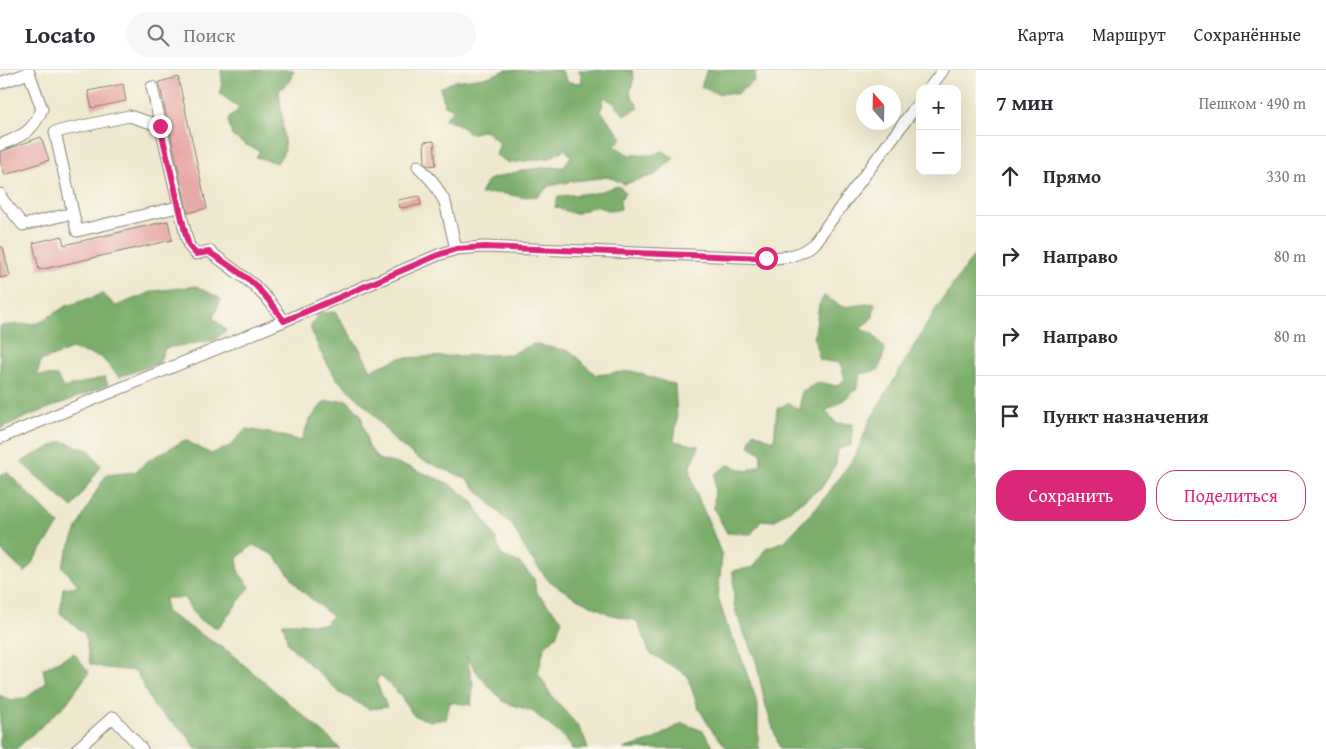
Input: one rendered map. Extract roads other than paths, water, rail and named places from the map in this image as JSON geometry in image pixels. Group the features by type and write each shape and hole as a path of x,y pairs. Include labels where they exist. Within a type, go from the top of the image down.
{"street":[{"path":"932,85 943,70"},
{"path":"0,83 28,72 42,109 37,122 22,136 0,145"},
{"path":"152,86 178,207 189,246 196,254 209,252 254,284 284,321"},
{"path":"0,438 456,249 485,247 771,258 788,257 798,254 807,250 814,243 916,106"},
{"path":"160,126 129,116 55,132 77,231 178,207"},
{"path":"418,166 433,182 445,202 456,249"},
{"path":"0,194 22,225 73,213"},
{"path":"77,749 112,717 142,749"}]}
